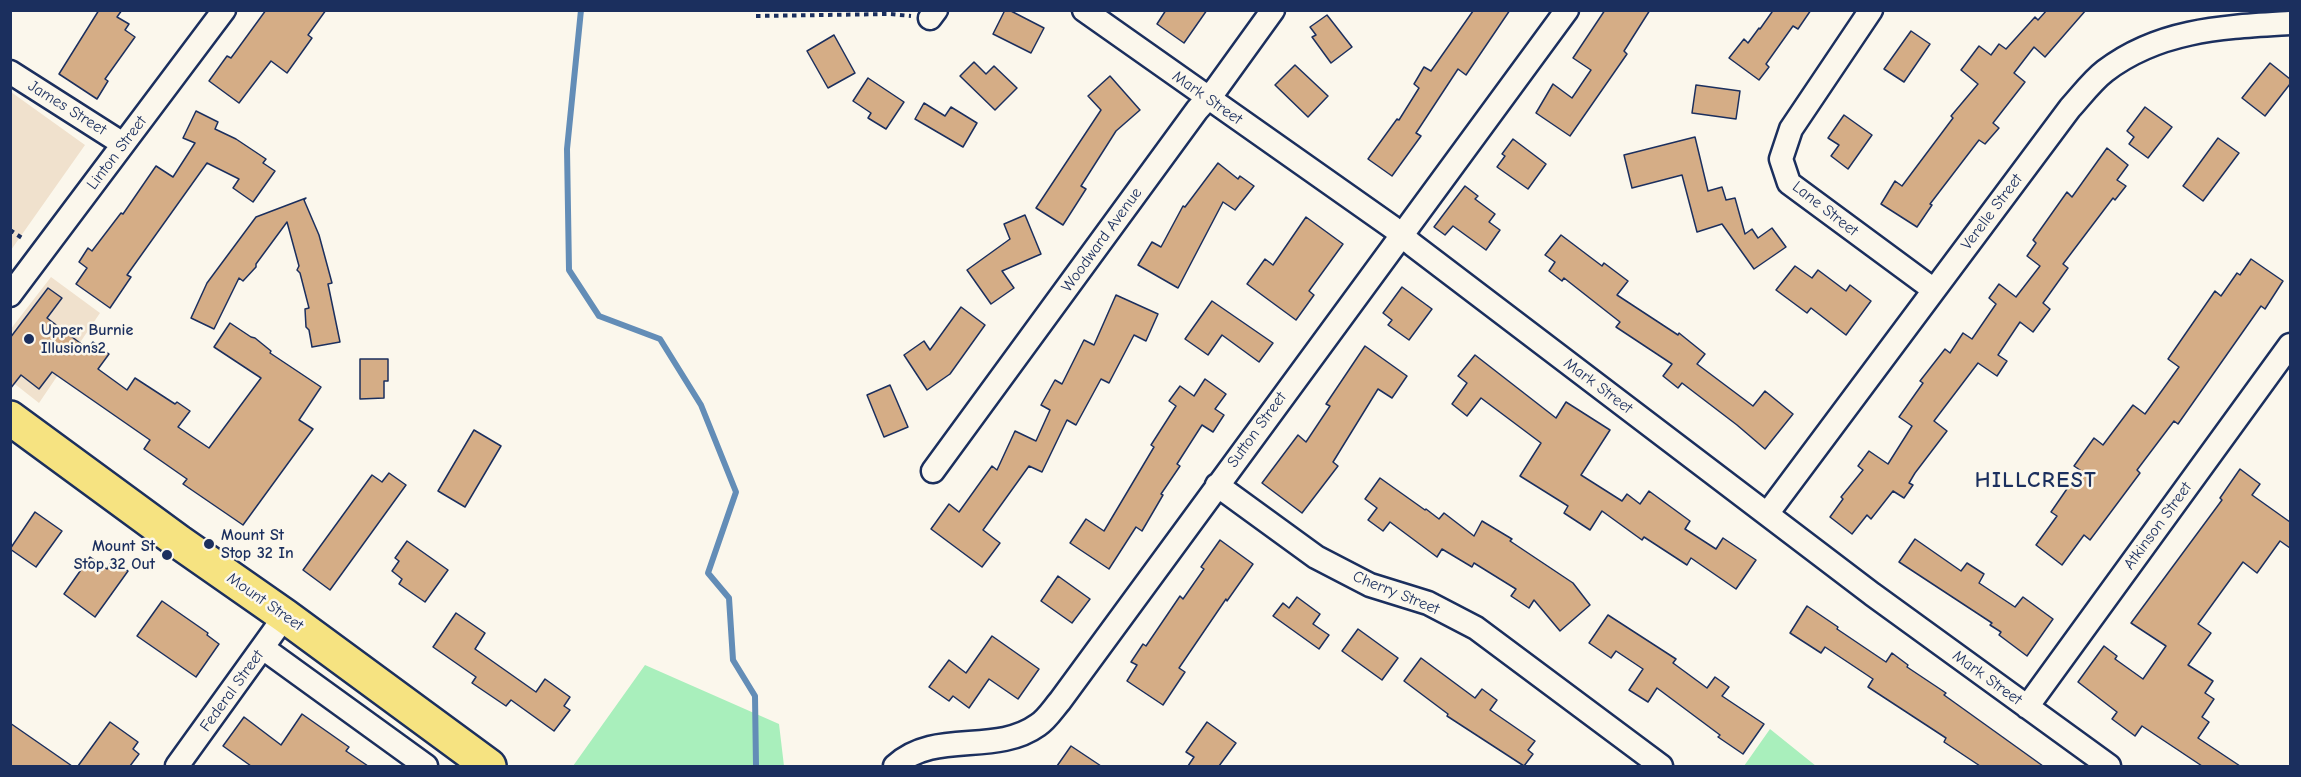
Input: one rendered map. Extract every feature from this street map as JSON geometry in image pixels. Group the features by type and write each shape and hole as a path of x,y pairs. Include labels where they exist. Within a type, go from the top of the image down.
{"highway":[{"name":"Mount Street","path":"10,418 489,766"}],"street":[{"name":"Linton Street","path":"10,295 224,10"},
{"name":"Mark Street","path":"1084,10 1401,235 1872,594 2109,766"},
{"name":"Woodward Avenue","path":"933,471 1273,10"},
{"name":"Sutton Street","path":"895,766 907,755 933,747 1011,739 1040,725 1060,701 1567,10"},
{"name":"Lane Street","path":"1871,10 1791,129 1781,159 1789,183 1934,290"},
{"name":"Verelle Street","path":"1767,514 2070,108 2105,72 2150,44 2216,28 2290,23"},
{"name":"James Street","path":"10,72 123,144"},
{"name":"Atkinson Street","path":"2027,707 2290,345"},
{"name":"Cherry Street","path":"1217,485 1316,558 1370,585 1428,603 1476,628 1661,766"},
{"name":"Federal Street","path":"177,766 285,616"},
{"path":"263,648 426,766"}],"path":[{"path":"756,16 933,14"}],"shaded area":[{"path":"11,92 85,145 11,250"},
{"path":"51,277 100,313 39,403 11,381 10,330"}],"green space":[{"path":"645,665 779,724 784,766 573,766"},
{"path":"1770,729 1816,766 1744,766"}],"building":[{"path":"99,10 122,10 117,17 129,24 125,30 135,37 105,79 108,81 97,99 59,74"},
{"path":"266,10 326,10 308,35 312,38 287,73 271,61 239,103 209,81 227,56 231,58"},
{"path":"1005,10 1044,28 1031,53 993,34"},
{"path":"1166,10 1207,10 1184,43 1157,24"},
{"path":"1510,10 1466,75 1458,69 1416,133 1421,136 1392,176 1368,159 1397,119 1399,120 1419,88 1414,84 1424,67 1431,71 1473,11"},
{"path":"1605,10 1650,10 1624,51 1627,54 1570,136 1536,113 1553,84 1572,98 1591,70 1573,58"},
{"path":"1771,10 1811,10 1798,29 1793,26 1766,64 1769,67 1759,80 1729,58 1744,39 1748,43 1772,12"},
{"path":"2047,10 2086,10 2045,57 2034,47 2014,73 2025,82 1993,123 1999,128 1985,144 1979,140 1930,204 1932,205 1917,227 1881,204 1895,181 1902,186 1953,118 1951,116 1978,84 1961,70 1979,46 1991,55 1999,44 2006,49 2035,17 2038,20"},
{"path":"1327,15 1352,47 1331,63 1312,37 1316,35 1310,27"},
{"path":"1911,31 1930,44 1904,82 1884,69"},
{"path":"834,35 855,73 828,88 807,51"},
{"path":"974,62 986,74 994,66 1017,88 995,110 960,76"},
{"path":"2270,63 2290,79 2290,84 2265,116 2242,98"},
{"path":"1295,65 1328,96 1308,117 1275,85"},
{"path":"1110,76 1140,110 1116,131 1081,186 1086,189 1063,225 1036,208 1101,110 1088,96"},
{"path":"868,78 904,102 886,129 868,118 871,113 853,101"},
{"path":"1696,85 1740,91 1736,119 1692,113"},
{"path":"924,103 945,116 951,107 977,123 963,147 915,119"},
{"path":"2145,107 2172,127 2148,158 2129,144 2134,137 2127,131"},
{"path":"196,111 218,122 215,129 236,139 266,159 263,163 275,171 253,202 233,188 239,179 207,163 127,275 131,277 110,308 76,284 87,268 79,262 88,248 92,251 121,213 123,214 156,166 173,177 195,143 183,138"},
{"path":"1844,115 1872,135 1848,169 1831,156 1839,145 1828,138"},
{"path":"1695,137 1708,191 1722,187 1726,200 1735,198 1745,234 1752,229 1758,238 1772,228 1786,247 1754,269 1722,224 1697,232 1682,175 1632,188 1624,155"},
{"path":"2218,138 2239,153 2203,201 2183,186"},
{"path":"1513,139 1546,164 1528,189 1497,167 1505,156 1502,154"},
{"path":"2107,148 2128,165 2117,180 2126,186 2115,200 2113,198 2063,264 2068,268 2043,303 2050,309 2033,332 2020,322 1998,355 2007,361 1997,376 1978,363 1934,421 1947,431 1915,473 1909,483 1913,485 1904,498 1893,491 1871,519 1867,515 1852,534 1830,517 1843,499 1841,497 1863,470 1858,466 1869,451 1888,464 1912,426 1899,417 1923,383 1920,381 1945,349 1950,353 1963,333 1972,339 1996,304 1989,298 1999,284 2016,297 2040,266 2027,256 2036,243 2033,240 2067,192 2072,197"},
{"path":"1218,163 1238,179 1240,176 1254,186 1235,210 1223,202 1178,288 1138,265 1152,242 1161,247 1183,206 1185,207"},
{"path":"1465,186 1478,196 1475,199 1495,214 1489,222 1500,230 1486,250 1453,226 1445,235 1434,227"},
{"path":"306,198 304,200 319,235 332,283 328,284 340,342 312,347 309,330 306,327 305,309 309,308 300,273 297,270 299,266 287,222 256,267 243,281 239,278 214,329 191,318 207,283 256,217"},
{"path":"1025,215 1041,254 1002,271 1014,288 991,304 967,270 1010,239 1004,224"},
{"path":"1306,217 1343,244 1309,291 1314,295 1296,320 1247,284 1265,259 1273,265"},
{"path":"1561,235 1602,266 1604,263 1628,281 1617,295 1678,335 1679,333 1705,354 1697,364 1753,406 1765,391 1793,414 1765,449 1682,383 1678,388 1663,376 1672,364 1616,327 1620,322 1564,278 1562,281 1549,271 1555,262 1545,255"},
{"path":"2251,259 2283,281 2265,309 2261,306 2178,424 2174,421 2137,470 2140,473 2090,540 2084,535 2062,565 2036,545 2057,516 2051,512 2080,470 2074,466 2094,438 2103,445 2133,405 2145,414 2179,367 2168,359 2215,291 2221,296 2237,273 2240,275"},
{"path":"1795,266 1812,278 1818,270 1846,291 1850,285 1871,301 1846,335 1811,308 1807,313 1776,290"},
{"path":"1402,287 1432,309 1409,340 1388,325 1392,320 1383,313"},
{"path":"48,288 62,298 47,318 88,349 93,342 109,354 98,369 127,390 135,378 190,411 178,427 209,448 261,378 214,347 230,323 255,338 271,351 270,353 321,387 299,420 313,429 243,525 183,484 187,479 144,449 150,440 52,372 39,389 21,375 10,389 10,338"},
{"path":"1116,295 1158,314 1146,341 1134,335 1109,383 1101,379 1076,425 1067,420 1042,472 1029,466 983,530 1000,543 982,567 931,529 949,504 959,512 992,466 997,470 1015,431 1036,441 1050,410 1041,405 1055,380 1062,384 1084,340 1094,345"},
{"path":"1212,301 1273,343 1259,362 1222,335 1208,355 1185,339"},
{"path":"961,307 985,325 950,374 927,390 904,355 924,341 930,350"},
{"path":"1365,346 1407,376 1392,398 1378,389 1333,462 1338,466 1302,513 1262,483 1298,435 1306,442 1330,406 1326,404"},
{"path":"1475,355 1556,418 1566,402 1610,430 1581,475 1622,501 1627,494 1640,504 1649,491 1690,521 1685,529 1716,549 1723,538 1756,560 1736,589 1691,558 1687,565 1644,537 1642,540 1602,511 1590,530 1564,513 1568,506 1520,476 1541,443 1481,398 1467,416 1452,404 1467,383 1458,376"},
{"path":"360,359 388,359 388,381 384,381 384,398 360,399"},
{"path":"1205,379 1226,394 1215,409 1224,415 1213,432 1202,425 1177,464 1180,466 1161,494 1163,495 1142,531 1136,527 1109,569 1070,543 1086,519 1104,531 1154,447 1151,445 1176,406 1169,401 1180,386 1194,396"},
{"path":"890,385 908,427 884,437 867,395"},
{"path":"474,430 501,446 465,507 438,491"},
{"path":"2240,469 2260,484 2252,495 2290,522 2290,548 2280,541 2257,573 2243,562 2198,624 2211,633 2188,665 2213,681 2205,693 2214,699 2202,717 2209,722 2198,738 2240,766 2202,766 2142,726 2135,736 2112,719 2117,712 2078,682 2104,646 2117,656 2115,659 2143,679 2166,646 2131,623 2222,500 2220,498"},
{"path":"389,473 406,485 330,590 303,570 372,475 382,482"},
{"path":"1380,478 1439,519 1444,513 1474,536 1482,521 1512,539 1510,541 1573,583 1590,605 1560,631 1534,600 1529,608 1511,596 1516,589 1474,563 1472,567 1442,549 1437,557 1390,522 1383,531 1368,520 1377,508 1365,499"},
{"path":"35,512 62,531 36,567 10,549"},
{"path":"1915,539 1961,571 1967,563 1984,574 1979,583 2015,607 2023,597 2053,619 2027,656 1999,635 2001,632 1990,625 1992,623 1899,562"},
{"path":"1220,540 1253,564 1179,668 1185,672 1163,705 1127,681 1137,665 1131,662 1143,644 1146,646 1180,596 1183,599 1204,569 1201,567"},
{"path":"407,541 448,570 425,602 399,584 402,579 392,571 399,561 395,558"},
{"path":"90,557 107,569 113,560 128,571 95,617 64,594"},
{"path":"1058,576 1090,599 1072,623 1041,601"},
{"path":"1297,597 1320,614 1313,624 1329,635 1319,649 1273,616 1283,603 1289,608"},
{"path":"162,601 208,633 207,635 219,644 196,677 137,636"},
{"path":"1807,606 1886,662 1892,653 1908,665 1907,667 1946,693 1944,695 2043,766 1980,766 1944,742 1946,738 1868,687 1873,679 1825,647 1821,653 1790,633"},
{"path":"456,613 485,633 475,649 536,692 545,679 570,697 564,706 570,710 554,731 511,700 506,706 472,683 476,677 433,647"},
{"path":"1608,615 1676,659 1673,663 1707,688 1715,677 1729,687 1722,696 1764,724 1743,754 1657,688 1648,702 1629,690 1643,669 1616,651 1611,658 1589,643"},
{"path":"1358,629 1398,658 1382,680 1342,651"},
{"path":"992,636 1039,669 1018,699 989,679 969,708 953,696 949,701 929,687 949,660 966,673"},
{"path":"1421,658 1475,698 1482,689 1497,700 1490,710 1535,741 1528,750 1533,754 1524,766 1447,716 1448,714 1404,681"},
{"path":"302,714 349,747 346,751 368,766 251,766 223,746 244,717 281,745"},
{"path":"110,722 138,742 133,749 139,754 130,766 78,766"},
{"path":"1207,722 1236,743 1219,766 1188,766 1194,757 1186,752"},
{"path":"10,723 72,766 10,766"},
{"path":"1071,746 1101,766 1057,766"}],"waterway":[{"path":"581,10 567,149 569,270 599,316 660,339 701,405 736,492 708,573 729,598 733,660 755,696 756,766"}],"place":[{"name":"Upper Burnie Illusions2","path":"29,339"},
{"name":"Mount St Stop 32 In","path":"209,544"},
{"name":"Mount St Stop 32 Out","path":"167,555"}],"district":[{"name":"HILLCREST","path":"2036,481"}]}
